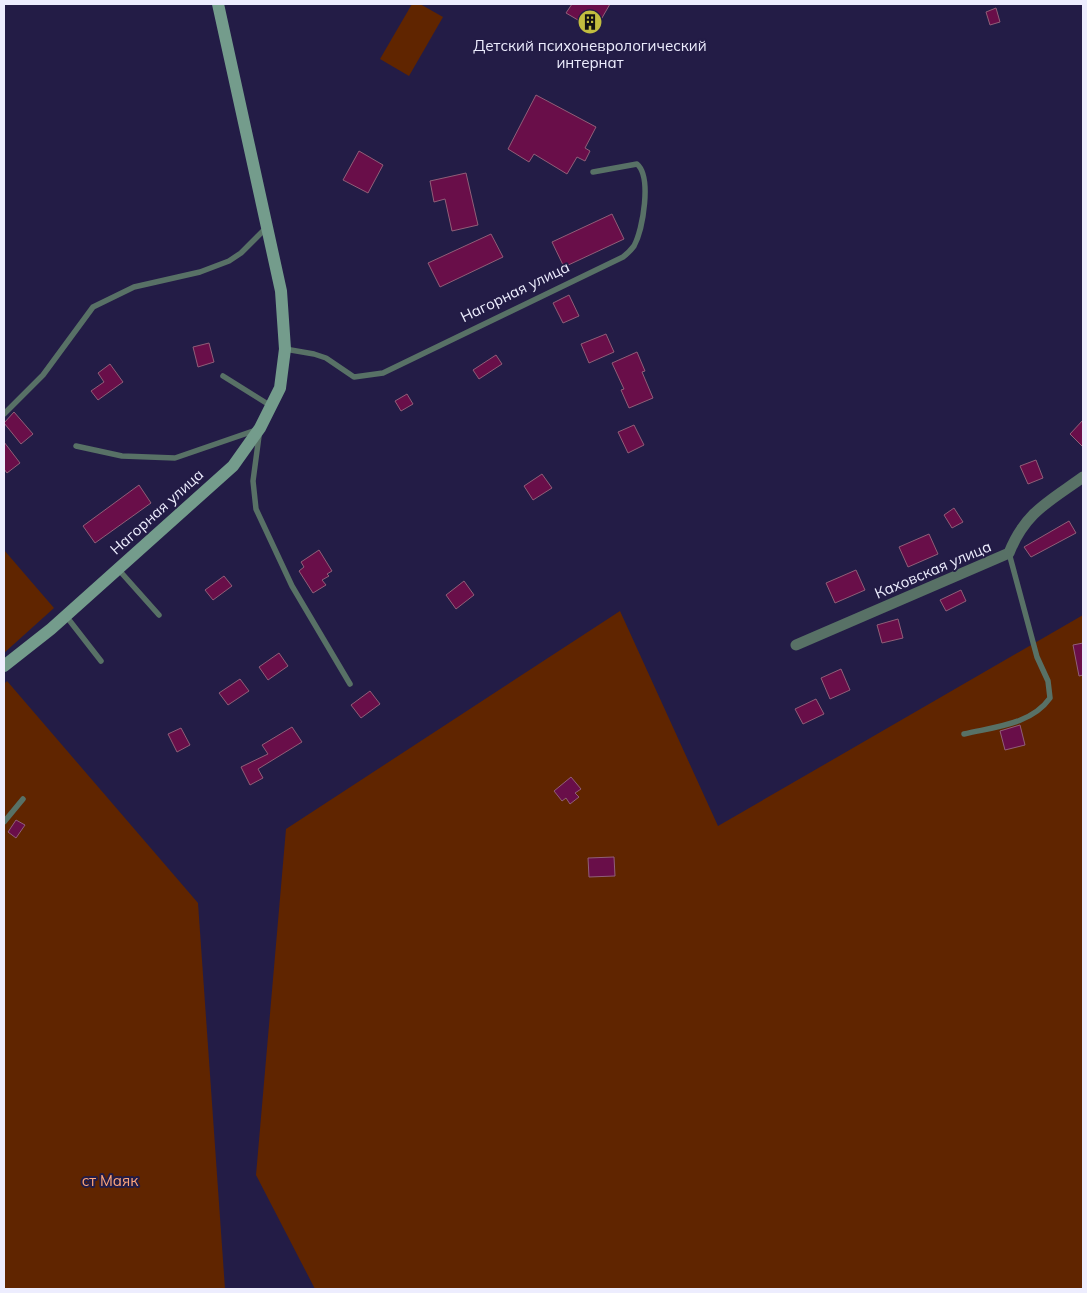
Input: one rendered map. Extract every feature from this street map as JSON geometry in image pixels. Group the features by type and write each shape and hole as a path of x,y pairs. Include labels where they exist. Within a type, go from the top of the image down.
{"main road":[{"name":"Нагорная улица","path":"4,666 66,616 234,466 260,428 280,388 285,349 281,290 218,4"}],"street":[{"name":"Каховская улица","path":"796,645 1009,553 1017,532 1031,515 1083,477"}],"lane":[{"name":"Нагорная улица","path":"285,349 326,358 354,377 383,373 623,258 634,245 639,234 644,210 645,176 637,164 593,172"},
{"path":"4,414 43,375 93,306 134,287 200,272 229,261 241,253 266,228"},
{"path":"223,376 271,406"},
{"path":"76,446 122,456 175,458 260,428 253,481 256,509 292,586 350,684"},
{"path":"964,734 1028,718 1045,705 1050,698 1048,682 1037,656 1009,553"},
{"path":"118,569 159,616"},
{"path":"66,616 101,661"},
{"path":"4,822 23,799"}],"green space":[{"path":"412,4 420,4 443,17 409,76 380,59"},
{"path":"4,550 54,608 4,653"},
{"path":"620,611 718,826 1083,615 1083,1289 315,1289 256,1175 286,829"},
{"name":"ст Маяк","path":"7,681 198,903 225,1289 4,1289 4,684"}],"building":[{"name":"Детский психоневрологический интернат","path":"572,4 610,4 595,30 566,13"},
{"path":"996,8 1000,22 990,25 986,12"},
{"path":"536,95 596,127 585,148 590,151 585,161 577,157 567,174 534,154 529,162 508,149"},
{"path":"359,151 383,165 368,193 343,180"},
{"path":"466,173 478,225 452,231 445,199 434,202 430,181"},
{"path":"612,214 624,239 564,267 552,242"},
{"path":"491,234 503,257 440,287 428,263"},
{"path":"569,295 579,316 563,323 553,303"},
{"path":"606,334 614,352 589,363 581,344"},
{"path":"209,343 214,362 198,367 193,347"},
{"path":"637,352 645,371 642,372 653,398 629,408 621,390 624,389 612,363"},
{"path":"496,355 502,364 479,379 473,370"},
{"path":"110,364 123,382 98,400 91,391 104,382 98,373"},
{"path":"407,394 413,404 401,411 395,401"},
{"path":"14,412 33,434 21,444 4,423"},
{"path":"1083,420 1083,447 1070,434"},
{"path":"634,425 644,445 628,453 618,432"},
{"path":"4,442 20,463 7,473 4,469"},
{"path":"1036,460 1043,478 1028,484 1020,466"},
{"path":"542,474 552,488 533,500 524,486"},
{"path":"139,485 151,503 95,543 83,526"},
{"path":"954,508 963,522 952,528 944,515"},
{"path":"1069,521 1076,533 1031,557 1024,547"},
{"path":"929,534 938,554 908,567 899,547"},
{"path":"319,550 332,571 327,574 329,576 322,580 326,585 313,593 299,571 304,567 301,562"},
{"path":"856,570 865,590 835,603 826,583"},
{"path":"224,576 232,586 213,600 205,590"},
{"path":"464,581 474,595 456,609 446,595"},
{"path":"961,590 966,601 946,611 940,600"},
{"path":"898,619 903,638 882,643 877,625"},
{"path":"1083,643 1083,675 1079,676 1073,645"},
{"path":"279,653 288,666 268,680 259,667"},
{"path":"841,669 850,690 830,699 821,678"},
{"path":"240,679 249,691 228,705 219,693"},
{"path":"370,691 380,704 361,718 351,705"},
{"path":"816,699 824,714 803,724 795,709"},
{"path":"1020,725 1025,745 1005,750 1000,731"},
{"path":"292,727 302,742 258,769 263,778 250,785 241,767 268,754 262,745"},
{"path":"181,728 190,745 177,752 168,734"},
{"path":"571,777 581,789 575,793 579,797 570,804 566,798 562,801 554,791"},
{"path":"16,820 25,825 16,838 8,832"},
{"path":"614,857 615,876 589,877 588,858"}],"place":[{"name":"Детский психоневрологический интернат","path":"590,22"}]}
